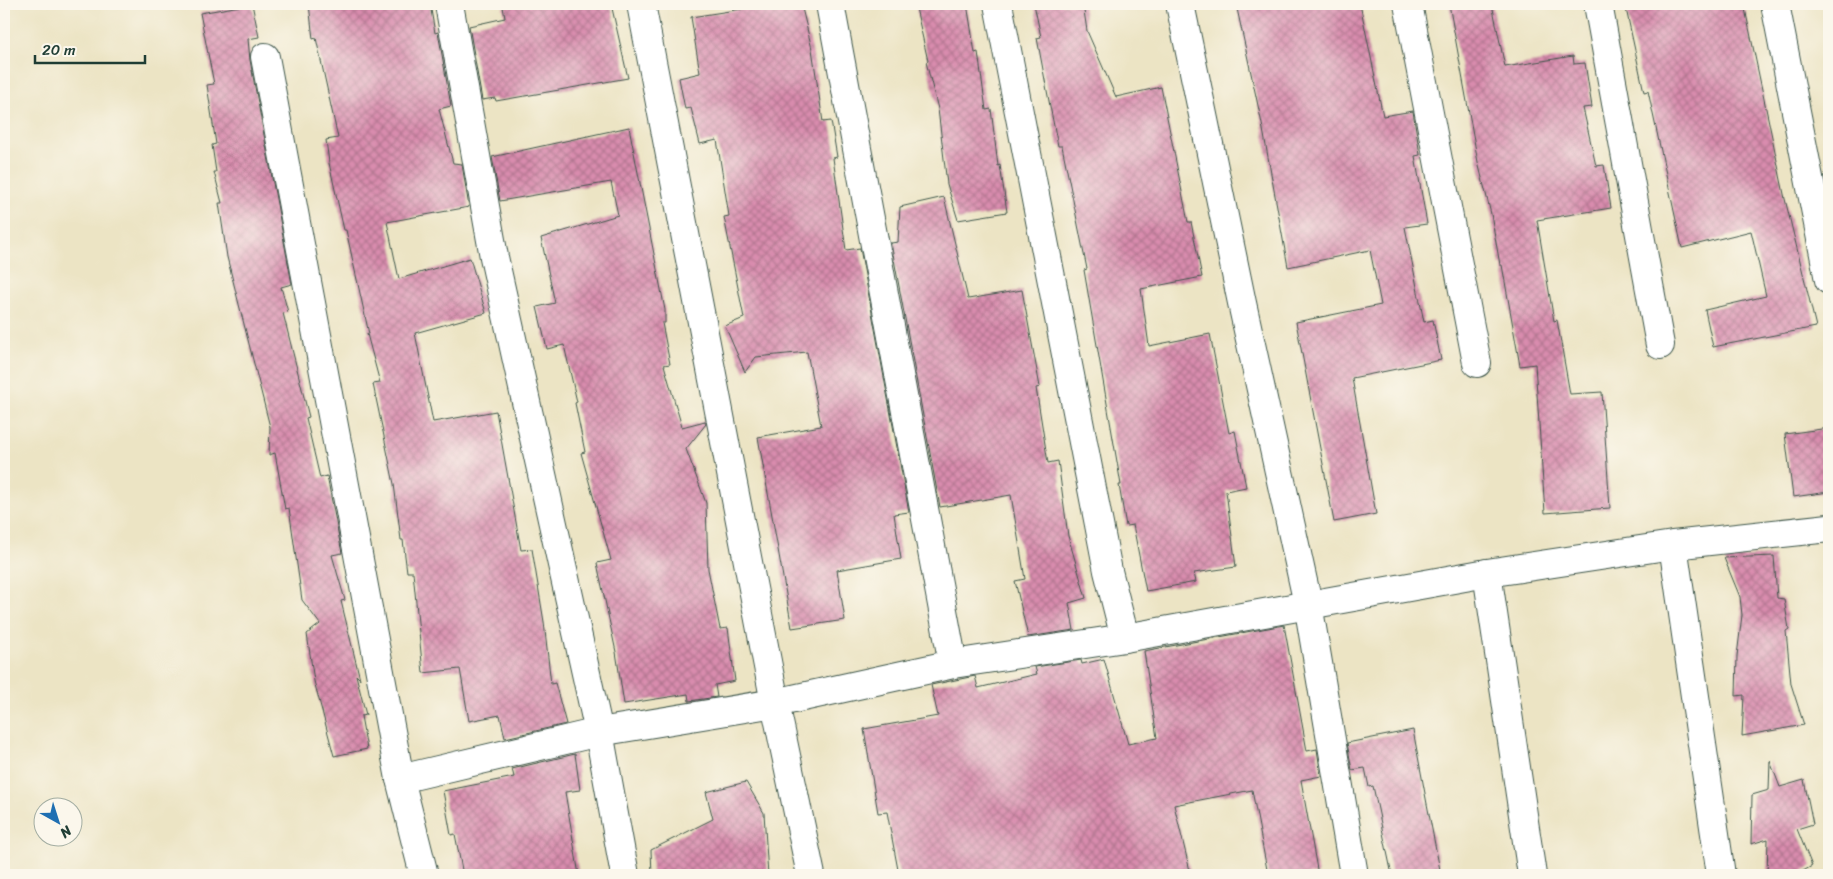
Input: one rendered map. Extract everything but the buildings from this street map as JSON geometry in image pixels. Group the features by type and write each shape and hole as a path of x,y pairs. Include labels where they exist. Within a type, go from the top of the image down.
{"street":[{"path":"449,4 494,257 599,732 625,875"},
{"path":"641,4 775,704 812,875"},
{"path":"830,4 953,664"},
{"path":"998,4 1108,571 1125,638"},
{"path":"1180,4 1242,303 1308,604 1354,875"},
{"path":"1408,4 1477,363"},
{"path":"1598,4 1660,345"},
{"path":"1775,4 1829,280"},
{"path":"265,57 400,780 424,875"},
{"path":"400,780 599,732 775,704 953,664 1125,638 1487,573 1673,545 1829,528"},
{"path":"1673,545 1721,875"},
{"path":"1487,573 1532,875"}]}
